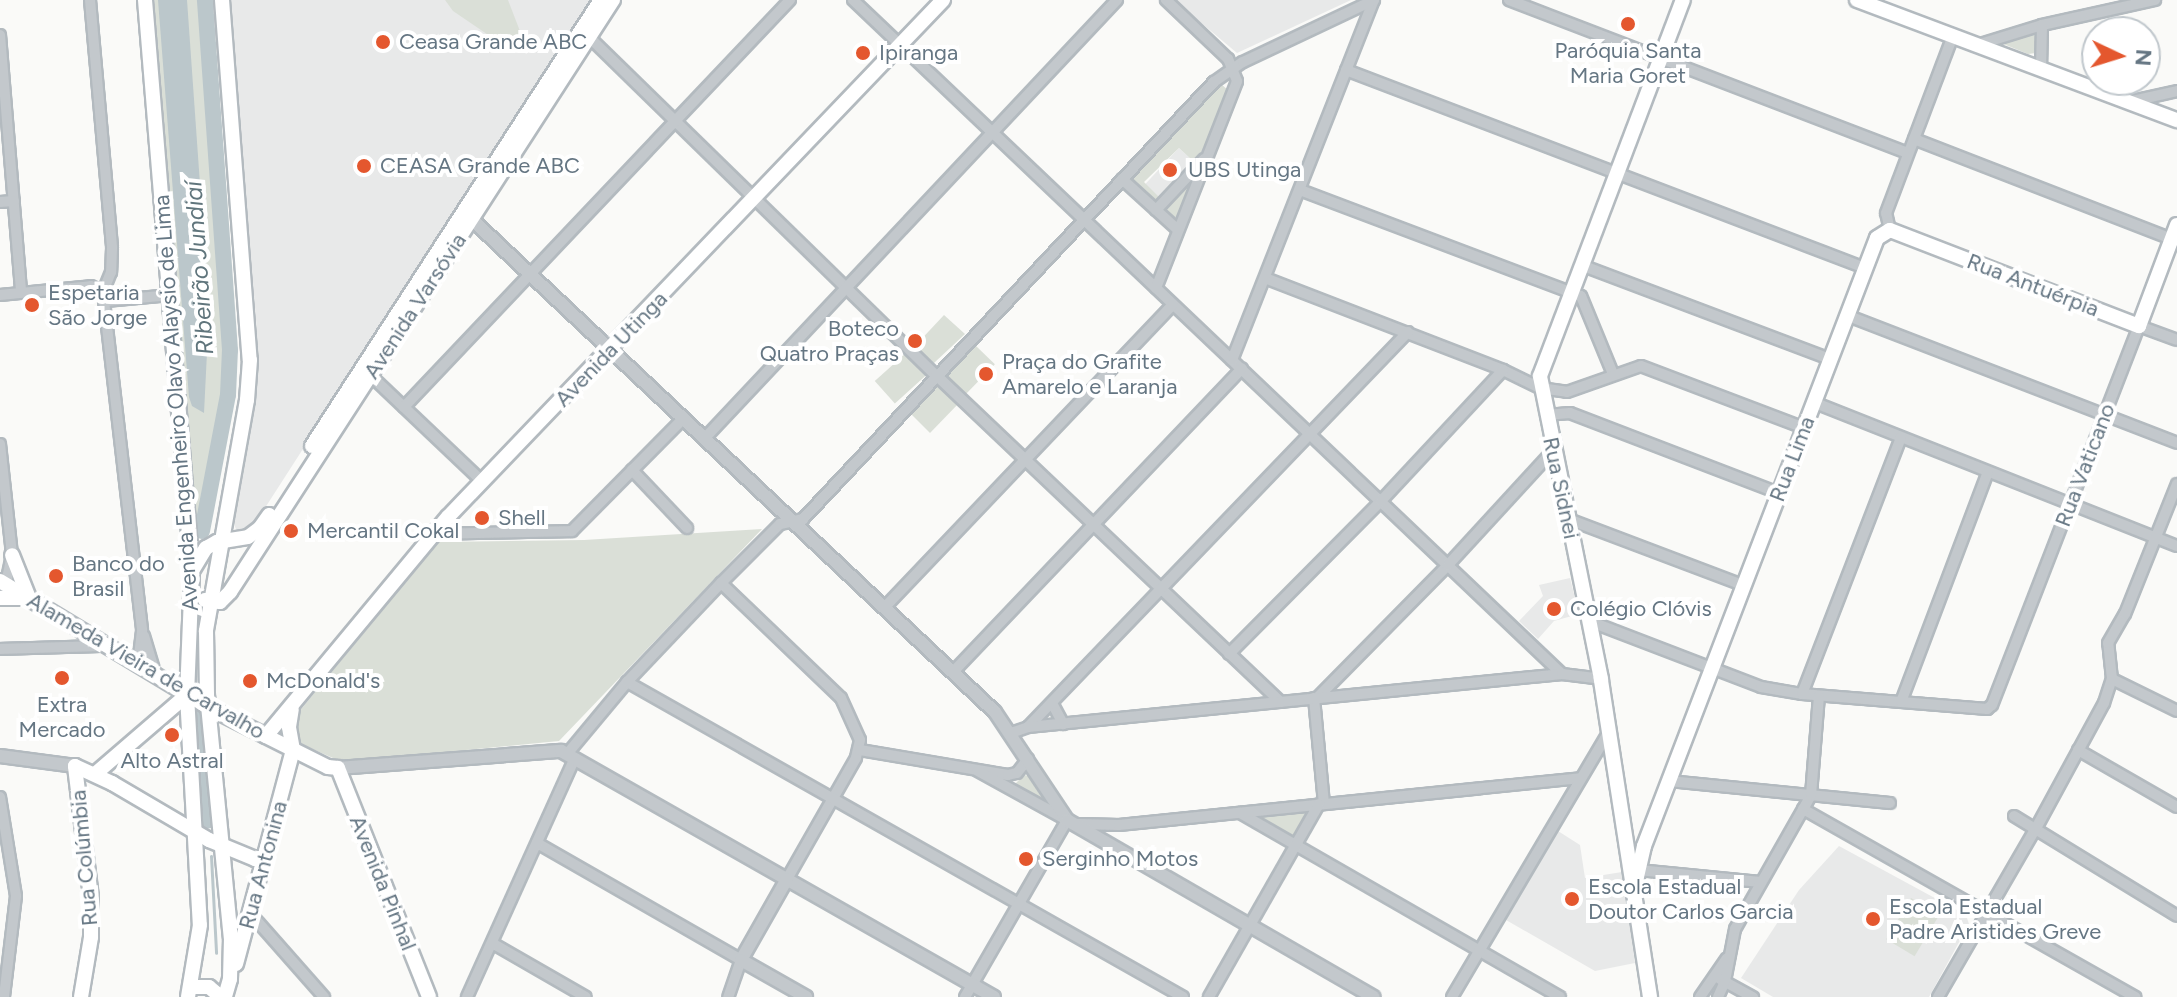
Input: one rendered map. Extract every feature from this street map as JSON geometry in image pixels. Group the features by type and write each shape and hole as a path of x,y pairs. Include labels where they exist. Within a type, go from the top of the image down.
{"main road":[{"name":"Avenida Engenheiro Olavo Alaysio de Lima","path":"145,0 193,589 187,695 200,925 189,992"},
{"name":"Avenida Engenheiro Olavo Alaysio de Lima","path":"222,0 250,360 227,541 210,603 206,631 208,707 231,938 230,979 223,997"},
{"name":"Avenida Varsóvia","path":"585,34 601,0"},
{"name":"Avenida Varsóvia","path":"192,571 206,548 260,528 585,34 613,0"},
{"name":"Avenida Utinga","path":"266,736 292,709 433,534 943,0"},
{"name":"Rua Sidnei","path":"1650,997 1601,679 1540,388 1543,364 1683,0"},
{"path":"1857,0 2177,120"},
{"name":"Rua Lima","path":"1634,890 1644,846 1846,315 1875,242 1890,230"},
{"name":"Rua Antuérpia","path":"1890,230 2139,326"},
{"name":"Rua Vaticano","path":"2139,326 2175,235"},
{"name":"Avenida Varsóvia","path":"210,603 225,598 237,581 366,371"},
{"path":"227,541 241,555 237,581"},
{"path":"12,555 29,598"},
{"name":"Alameda Vieira de Carvalho","path":"2,589 29,598 208,707 293,750 338,768"},
{"path":"193,589 210,603"},
{"path":"95,774 187,695"},
{"path":"292,709 289,727 293,750"},
{"name":"Rua Antonina","path":"230,979 293,750"},
{"path":"75,766 95,774 196,834 255,859 264,857"},
{"name":"Rua Colúmbia","path":"75,766 91,897 91,937 81,997"},
{"name":"Avenida Pinhal","path":"338,768 429,997"},
{"path":"1627,846 1635,849 1644,846"},
{"path":"1627,846 1641,869"},
{"path":"189,992 209,987 223,997"}],"street":[{"path":"90,0 112,248 111,272 105,296 142,631 156,676"},
{"path":"404,407 790,0"},
{"path":"853,0 1562,674"},
{"path":"704,439 1117,0"},
{"path":"1156,288 1237,81 1233,68 1166,0"},
{"path":"467,997 537,843 571,756 627,682 780,524 790,519 803,519 1214,82 1233,68 1374,0"},
{"path":"1232,360 1374,0"},
{"path":"1509,0 1908,153"},
{"path":"1977,45 2042,25 2155,0"},
{"path":"2041,69 2042,25"},
{"path":"585,34 936,375 1280,702"},
{"path":"0,35 21,292"},
{"name":"Rua Lima","path":"1890,230 1886,213 1953,36"},
{"path":"1346,70 1865,268"},
{"path":"2128,102 2177,91"},
{"path":"1914,139 2175,235"},
{"path":"1156,210 1208,154"},
{"path":"1122,179 1178,230"},
{"path":"1300,190 1581,296 1613,374"},
{"path":"0,202 14,201"},
{"path":"468,215 995,712 1069,821"},
{"path":"1581,265 1830,359"},
{"path":"1265,278 1408,332 1540,388 1567,392 1641,366 1804,428"},
{"path":"0,295 91,286 105,296 171,295"},
{"path":"884,608 1173,304"},
{"path":"1846,315 2177,443"},
{"name":"Rua Antuérpia","path":"2139,326 2177,340"},
{"name":"Rua Vaticano","path":"1901,702 1984,709 1992,705 2139,326"},
{"path":"1028,727 1408,332"},
{"path":"953,672 1095,527 1242,369"},
{"path":"1229,654 1381,501 1503,370"},
{"path":"366,371 483,482"},
{"path":"1563,411 1567,392"},
{"path":"1813,402 2177,546"},
{"path":"1546,415 1563,411 1778,493"},
{"path":"433,534 572,531 683,419"},
{"path":"1802,694 1901,437"},
{"path":"0,444 12,555 2,589"},
{"path":"1209,997 1322,804 1315,698 1448,565 1553,451"},
{"path":"632,470 687,528"},
{"path":"1589,621 1761,687 1819,696 1901,702 1988,472"},
{"path":"1940,996 2035,830 2112,679 2108,643 2125,614 2177,484"},
{"path":"1568,519 1745,586"},
{"path":"721,583 846,703 860,750 741,960 728,997"},
{"path":"138,665 142,631"},
{"path":"0,649 106,645"},
{"path":"1011,733 1028,727 1562,674 1601,679"},
{"path":"2112,679 2177,711"},
{"path":"627,682 1183,997"},
{"path":"1718,997 1725,981 1735,929 1811,795 1819,696"},
{"path":"1052,703 1063,724"},
{"path":"1452,997 1609,731"},
{"path":"338,768 549,750 571,756 994,997"},
{"path":"860,750 1012,775 1028,759"},
{"path":"2078,750 2177,807"},
{"path":"0,756 75,766"},
{"path":"1590,762 1599,758 1614,762"},
{"path":"978,771 1373,997"},
{"path":"1069,821 1119,825 1581,778"},
{"path":"1669,781 1890,803"},
{"path":"0,797 16,896 4,997"},
{"path":"1825,822 1826,805 1834,797"},
{"path":"1803,809 2135,997"},
{"path":"1240,813 1560,997"},
{"path":"2014,816 2177,916"},
{"path":"965,997 1018,902 1069,821"},
{"path":"1090,834 1119,825"},
{"path":"537,843 806,997"},
{"path":"1641,869 1760,882"},
{"path":"250,913 324,997"},
{"path":"492,943 586,997"},
{"path":"1700,997 1728,956"},
{"path":"1711,978 1725,981 1753,997"}],"shaded area":[{"path":"154,0 200,0 225,360 224,391 199,527 195,527"},
{"name":"CEASA Grande ABC","path":"230,0 592,0 254,525 242,531 236,529 232,520 254,398 257,332"},
{"path":"445,0 508,0 523,39 519,51 512,51 453,11"},
{"path":"1174,0 1351,0 1237,53"},
{"path":"2030,33 2039,37 2036,53 2028,54 2001,43"},
{"path":"1221,84 1228,90 1203,153 1160,200 1153,201 1132,183 1133,176","holes":["1179,148 1193,161 1159,197 1144,182"]},
{"name":"UBS Utinga","path":"1179,148 1193,161 1159,198 1145,185"},
{"path":"1196,173 1177,217 1169,217 1165,211 1168,203"},
{"path":"944,315 965,334 934,363 914,347"},
{"path":"974,344 995,364 965,395 944,375"},
{"path":"906,353 926,375 895,403 875,381"},
{"path":"935,387 942,387 960,402 930,433 909,412"},
{"path":"762,529 559,741 342,762 299,743 294,723 298,713 438,542 584,540"},
{"name":"Colégio Clóvis","path":"1570,578 1579,614 1554,621 1538,639 1519,621 1543,596 1539,585"},
{"path":"1024,775 1029,776 1045,803 1013,786"},
{"path":"1310,810 1294,837 1255,815"},
{"name":"Escola Estadual Doutor Carlos Garcia","path":"1558,831 1580,845 1585,878 1622,872 1635,963 1595,971 1506,920"},
{"name":"Escola Estadual Padre Aristides Greve","path":"1839,846 1966,915 1969,924 1929,997 1773,997 1741,978 1799,890"},
{"path":"1911,898 1939,915 1915,956 1886,939"}],"water":[{"path":"158,0 187,0 209,312 204,413 192,406 189,397"}],"waterway":[{"name":"Ribeirão Jundiaí","path":"202,531 228,395 230,350 205,0"},
{"name":"Ribeirão Jundiaí","path":"199,715 208,821"},
{"name":"Ribeirão Jundiaí","path":"211,856 216,953"}],"place":[{"name":"Paróquia Santa Maria Goret","path":"1628,24"},
{"name":"Ceasa Grande ABC","path":"383,42"},
{"name":"Ipiranga","path":"863,53"},
{"name":"CEASA Grande ABC","path":"364,166"},
{"name":"UBS Utinga","path":"1170,170"},
{"name":"Espetaria São Jorge","path":"32,305"},
{"name":"Boteco Quatro Praças","path":"915,341"},
{"name":"Praça do Grafite Amarelo e Laranja","path":"986,374"},
{"name":"Shell","path":"482,518"},
{"name":"Mercantil Cokal","path":"291,531"},
{"name":"Banco do Brasil","path":"56,576"},
{"name":"Colégio Clóvis","path":"1554,609"},
{"name":"Extra Mercado","path":"62,678"},
{"name":"McDonald's","path":"250,681"},
{"name":"Alto Astral","path":"172,735"},
{"name":"Serginho Motos","path":"1026,859"},
{"name":"Escola Estadual Doutor Carlos Garcia","path":"1572,899"},
{"name":"Escola Estadual Padre Aristides Greve","path":"1873,919"}]}
